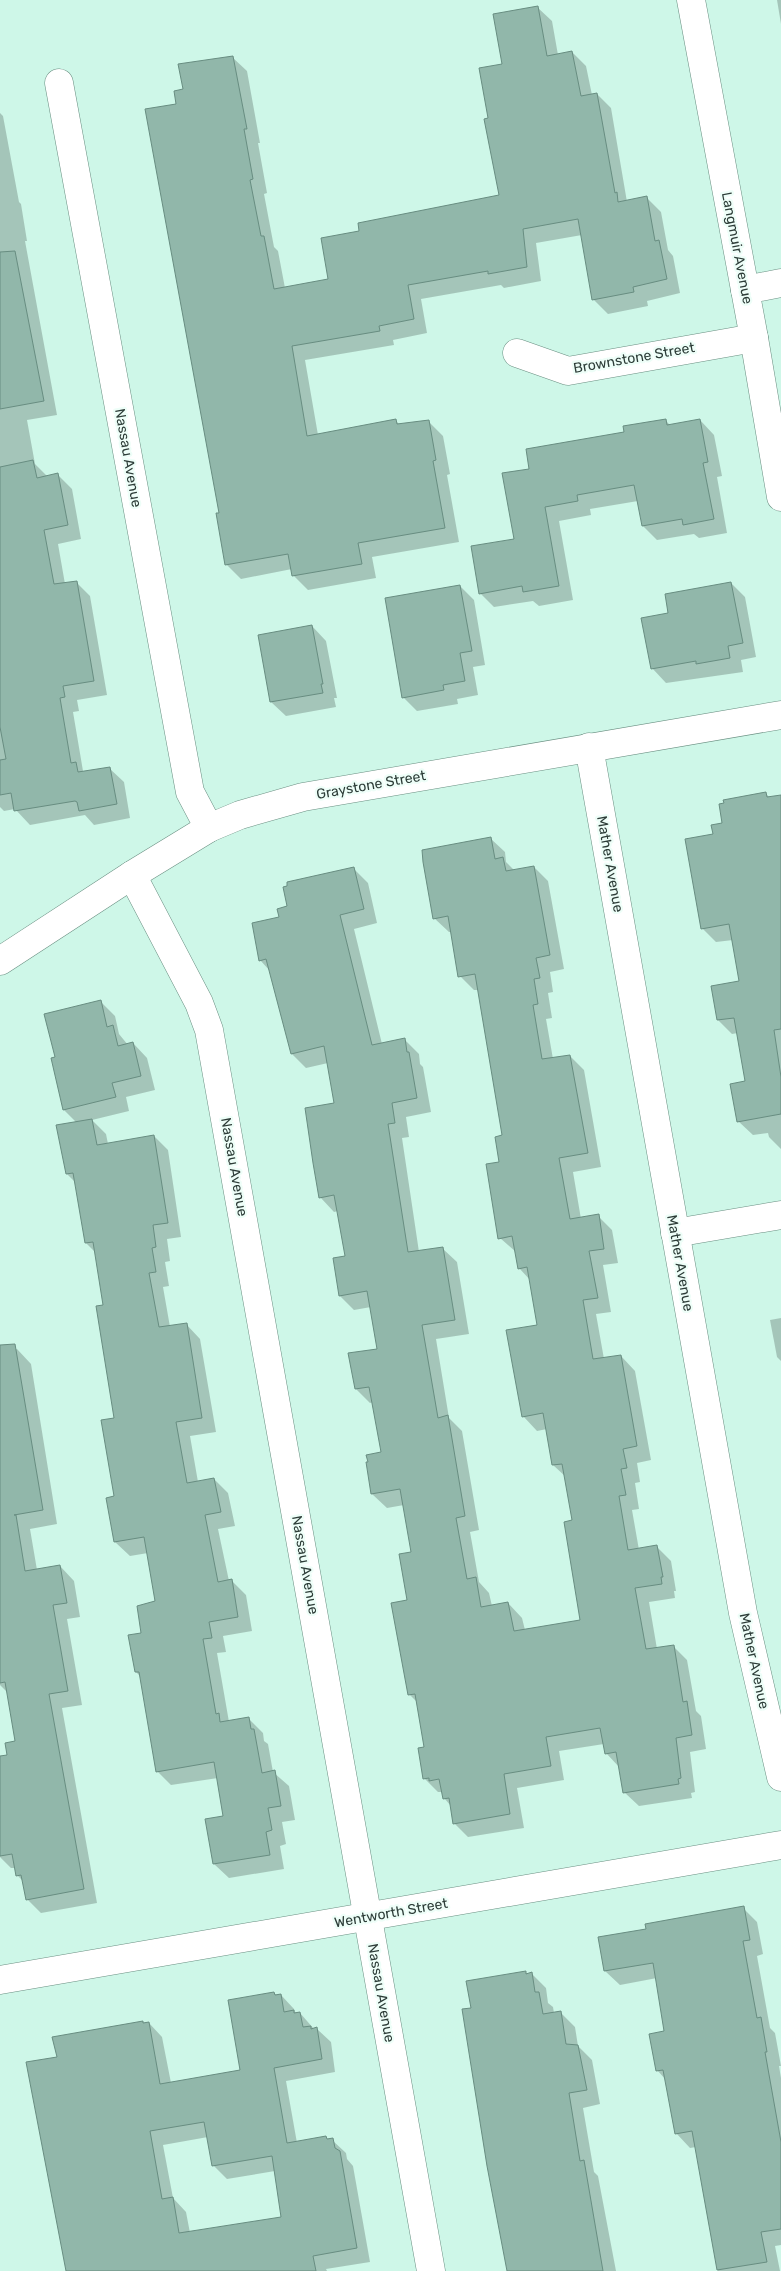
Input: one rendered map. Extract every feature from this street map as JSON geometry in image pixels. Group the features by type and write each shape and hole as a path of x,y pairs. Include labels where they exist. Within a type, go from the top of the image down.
{"street":[{"name":"Langmuir Avenue","path":"691,0 754,338 781,497"},
{"name":"Nassau Avenue","path":"59,83 190,792 210,828"},
{"path":"745,290 781,283"},
{"name":"Brownstone Street","path":"517,353 568,371 754,338"},
{"name":"Graystone Street","path":"0,961 132,875 210,828 240,815 303,797 781,715"},
{"name":"Mather Avenue","path":"589,747 743,1614 781,1777"},
{"name":"Nassau Avenue","path":"132,875 199,1004 209,1030 431,2271"},
{"path":"675,1233 781,1215"},
{"name":"Wentworth Street","path":"0,1980 781,1845"}],"building":[{"path":"538,6 547,56 572,51 581,96 597,93 618,202 647,196 655,241 659,240 667,279 633,287 634,292 592,300 578,219 523,229 527,267 488,274 488,271 408,285 414,319 379,326 380,331 292,346 307,436 396,419 397,424 429,420 436,460 433,461 445,528 358,543 362,564 292,576 288,554 225,565 216,513 219,513 145,109 176,104 174,91 183,89 178,64 233,56 247,129 244,129 253,179 250,180 261,236 264,236 274,289 328,279 321,238 359,231 358,223 499,195 484,119 488,118 479,68 502,64 493,14"},
{"path":"15,251 44,401 0,409 0,252"},
{"path":"666,419 667,425 700,419 708,462 703,463 714,519 683,525 682,519 642,526 634,485 577,495 578,501 545,507 559,586 523,592 522,586 479,594 471,546 514,539 502,473 529,469 526,449 624,432 623,426"},
{"path":"33,460 37,478 58,473 68,525 44,530 54,584 77,581 94,681 63,686 65,697 60,698 71,763 76,762 78,772 110,767 117,804 79,811 75,801 14,811 11,793 0,795 0,760 6,759 0,727 0,467"},
{"path":"731,582 743,643 728,646 730,658 696,664 696,661 651,669 641,618 668,613 665,594"},
{"path":"460,585 472,651 460,653 465,681 443,685 444,690 402,698 385,598"},
{"path":"312,625 323,693 270,702 258,635"},
{"path":"766,792 767,797 781,795 781,1029 774,1030 781,1077 781,1114 737,1122 730,1084 745,1081 734,1018 717,1020 711,986 739,981 729,924 701,929 685,839 713,834 711,825 722,823 719,804 724,803 723,800"},
{"path":"491,837 495,859 503,857 506,871 534,866 550,955 536,958 540,978 534,979 538,1004 533,1005 542,1059 570,1055 588,1153 559,1158 570,1219 599,1214 604,1249 589,1251 598,1298 583,1300 593,1359 621,1355 637,1446 623,1449 627,1468 621,1469 626,1495 619,1496 628,1550 657,1545 663,1577 661,1577 662,1584 635,1588 646,1649 674,1645 683,1702 687,1701 692,1735 676,1738 681,1778 678,1779 679,1784 623,1793 616,1752 605,1754 600,1728 546,1737 551,1766 504,1774 510,1814 453,1824 449,1798 443,1799 439,1779 429,1781 429,1778 423,1779 418,1748 424,1747 415,1694 408,1695 391,1603 407,1600 399,1554 411,1552 400,1489 371,1494 366,1455 381,1452 369,1387 355,1389 348,1353 377,1349 367,1291 339,1296 333,1258 345,1256 334,1195 319,1198 313,1163 305,1108 334,1103 324,1046 291,1054 266,959 259,961 252,923 279,917 277,909 287,906 283,887 287,886 287,882 354,867 364,909 340,915 372,1045 405,1038 417,1098 392,1103 395,1123 388,1124 408,1252 443,1247 455,1320 422,1325 438,1418 448,1415 465,1516 456,1518 467,1579 476,1577 481,1607 508,1602 514,1631 580,1620 564,1522 572,1520 562,1464 552,1465 543,1413 522,1417 506,1330 537,1325 527,1267 518,1269 512,1236 498,1239 486,1164 499,1162 495,1137 502,1135 475,974 458,977 448,916 433,919 423,862 422,850"},
{"path":"101,1000 107,1027 113,1025 118,1046 133,1042 141,1076 112,1083 116,1097 63,1110 51,1058 55,1057 44,1014"},
{"path":"92,1119 97,1145 154,1135 168,1223 153,1225 156,1247 152,1248 156,1272 149,1273 159,1327 187,1323 202,1418 176,1422 187,1483 214,1478 221,1512 205,1515 218,1582 232,1579 238,1617 209,1622 212,1638 203,1639 216,1714 219,1713 220,1722 249,1717 251,1729 254,1729 262,1773 275,1770 281,1806 268,1808 272,1830 266,1832 270,1855 213,1864 205,1819 223,1816 214,1762 156,1772 139,1672 135,1672 128,1635 141,1633 137,1606 155,1601 144,1537 114,1542 106,1498 114,1496 101,1420 114,1418 96,1306 103,1305 93,1242 85,1243 73,1173 66,1174 56,1125"},
{"path":"15,1344 43,1510 14,1515 16,1515 25,1571 60,1565 67,1603 53,1605 68,1691 49,1694 84,1889 26,1900 21,1875 16,1876 12,1854 0,1856 0,1756 7,1755 5,1743 15,1741 5,1682 0,1683 0,1345"},
{"path":"744,1906 750,1940 743,1941 757,2018 761,2017 767,2052 765,2052 781,2142 781,2229 761,2232 767,2262 717,2270 692,2131 675,2134 663,2070 656,2071 649,2034 664,2031 653,1963 604,1971 598,1937 646,1929 645,1924"},
{"path":"526,1971 526,1974 532,1972 535,1992 539,1992 543,2014 561,2011 566,2044 578,2045 587,2090 569,2093 580,2161 584,2160 603,2271 507,2271 487,2166 462,2009 471,2008 466,1981"},
{"path":"274,1992 275,1995 281,1994 284,2012 294,2010 294,2013 300,2012 303,2027 311,2026 311,2029 317,2027 322,2059 274,2068 287,2143 326,2136 327,2139 333,2138 335,2148 340,2151 357,2248 313,2256 316,2271 66,2271 26,2062 57,2057 52,2037 143,2021 143,2023 149,2022 160,2084 240,2070 228,2000","holes":["204,2122 212,2166 272,2156 281,2217 179,2233 173,2197 162,2199 150,2131"]}]}
